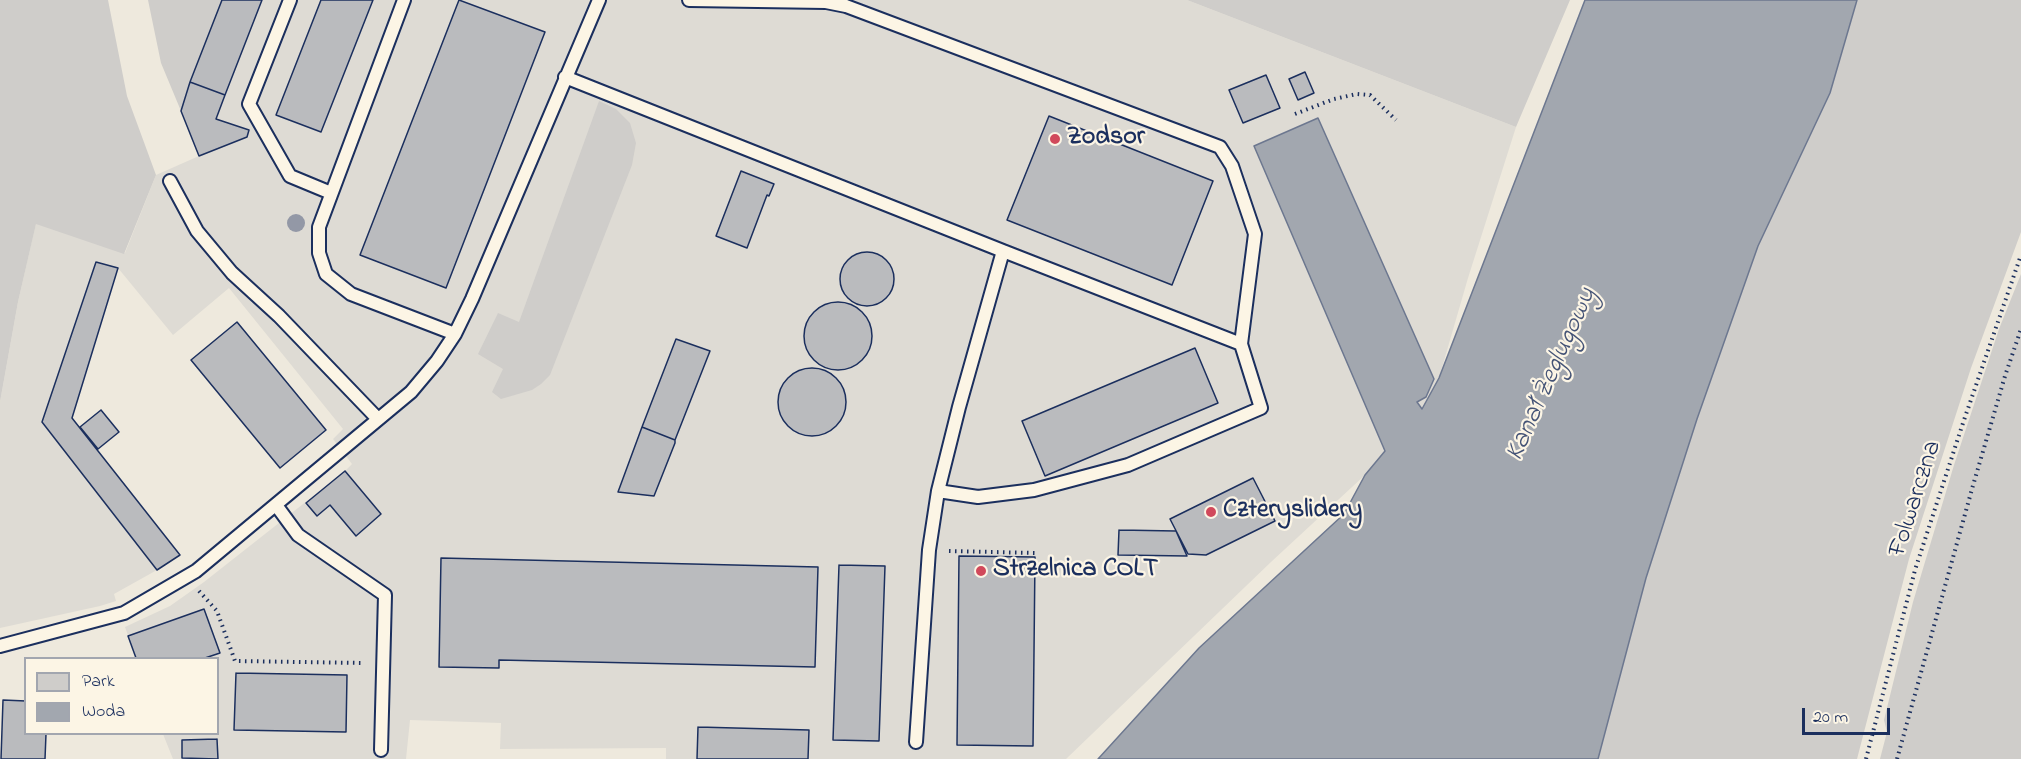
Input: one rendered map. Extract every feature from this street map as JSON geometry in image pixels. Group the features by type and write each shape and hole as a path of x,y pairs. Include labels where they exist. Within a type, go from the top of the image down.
{"lane":[{"path":"290,0 249,104 290,176 331,193"},
{"path":"404,0 319,227 319,253 326,274 351,294 454,334"},
{"path":"0,646 124,613 196,571 411,392 437,361 472,299 599,0"},
{"path":"689,0 826,2 846,6 1220,147 1232,166 1255,234 1241,344 1262,408 1128,465 1034,490 978,497 938,491"},
{"path":"565,76 1241,344"},
{"path":"171,181 197,231 232,273 279,316 378,419"},
{"path":"916,742 929,550 938,491 1003,250"},
{"path":"276,505 298,535 385,595 381,750"}],"path":[{"path":"1296,114 1334,99 1357,94 1370,95 1396,120"},
{"name":"Folwarczna","path":"1866,759 1915,570 1962,423 2021,255"},
{"path":"1897,759 1972,489 2021,329"},
{"path":"952,551 998,554 1035,553"},
{"path":"186,577 217,611 235,661 383,664"}],"shaded area":[{"path":"222,0 1187,0 1516,127 1439,378 1422,410 1365,475 1066,759 666,759 666,748 500,749 501,723 410,720 406,759 173,759 163,735 219,735 219,657 136,657 125,627 170,606 204,582 345,471 352,464 333,439 343,429 229,288 173,335 118,268 96,262 42,422 157,570 114,594 116,601 0,628 0,402 18,302 36,223 125,253 156,175 199,156 181,111"}],"green space":[{"path":"0,0 108,0 127,96 156,175 124,254 36,224 18,302 0,402"},
{"path":"148,0 222,0 181,111 161,63"},
{"path":"1187,0 1570,0 1516,127"},
{"path":"1857,0 2021,0 2021,232 1971,368 1909,559 1857,759 1598,759 1646,578 1697,419 1758,246 1830,93"},
{"path":"599,101 616,109 630,123 636,143 632,165 550,375 532,390 501,399 492,392 503,369 478,354 498,313 519,322"},
{"path":"2021,274 2021,759 1880,759 1887,732 1884,720 1913,602 1954,465 1999,329"}],"water":[{"name":"Kanał Żeglugowy","path":"1585,0 1857,0 1830,93 1758,246 1697,419 1646,578 1598,759 1098,759 1199,648 1344,514 1365,475 1385,451 1254,146 1318,118 1434,379 1426,397 1417,402 1422,409 1439,378"}],"building":[{"path":"222,0 262,0 225,95 190,82"},
{"path":"321,0 373,0 321,132 276,115"},
{"path":"459,0 545,32 446,288 360,255"},
{"path":"1305,72 1314,93 1298,100 1289,79"},
{"path":"1266,75 1280,108 1243,123 1229,90"},
{"path":"190,82 225,95 216,119 249,130 247,137 199,156 181,111"},
{"path":"1049,116 1213,181 1172,285 1007,220"},
{"path":"741,171 774,184 769,196 767,195 747,248 716,236"},
{"path":"867,252 877,254 886,260 892,269 894,279 892,289 886,298 877,304 867,306 857,304 848,298 842,289 840,279 842,269 848,260 857,254"},
{"path":"96,262 118,268 72,418 180,555 157,570 42,422"},
{"path":"838,302 851,305 862,312 869,323 872,336 869,349 862,360 851,367 838,370 825,367 814,360 807,349 804,336 807,323 814,312 825,305"},
{"path":"237,322 326,430 280,468 191,360"},
{"path":"676,339 710,351 675,440 642,427"},
{"path":"1195,348 1218,403 1045,476 1022,421"},
{"path":"812,368 825,371 836,378 843,389 846,402 843,415 836,426 825,433 812,436 799,433 788,426 781,415 778,402 781,389 788,378 799,371"},
{"path":"101,410 119,432 98,449 80,427"},
{"path":"642,427 675,440 654,496 618,492"},
{"path":"345,471 381,514 356,536 330,505 317,516 306,503"},
{"path":"1253,478 1275,521 1206,555 1188,554 1170,519"},
{"path":"1119,530 1176,531 1187,556 1118,555"},
{"path":"959,556 1035,557 1033,746 957,745"},
{"path":"441,558 818,567 815,667 499,660 499,668 439,667"},
{"path":"839,565 885,566 879,741 833,740"},
{"path":"204,609 220,653 208,657 136,657 128,636"},
{"path":"236,673 347,675 346,732 234,730"},
{"path":"3,700 24,701 24,735 46,735 45,759 1,759"},
{"path":"698,727 809,730 808,759 697,759"},
{"path":"217,739 218,759 182,758 182,740"}],"place":[{"name":"Zodsor","path":"1055,139"},
{"name":"Czteryslidery","path":"1211,512"},
{"name":"Strzelnica COLT","path":"981,571"}]}
